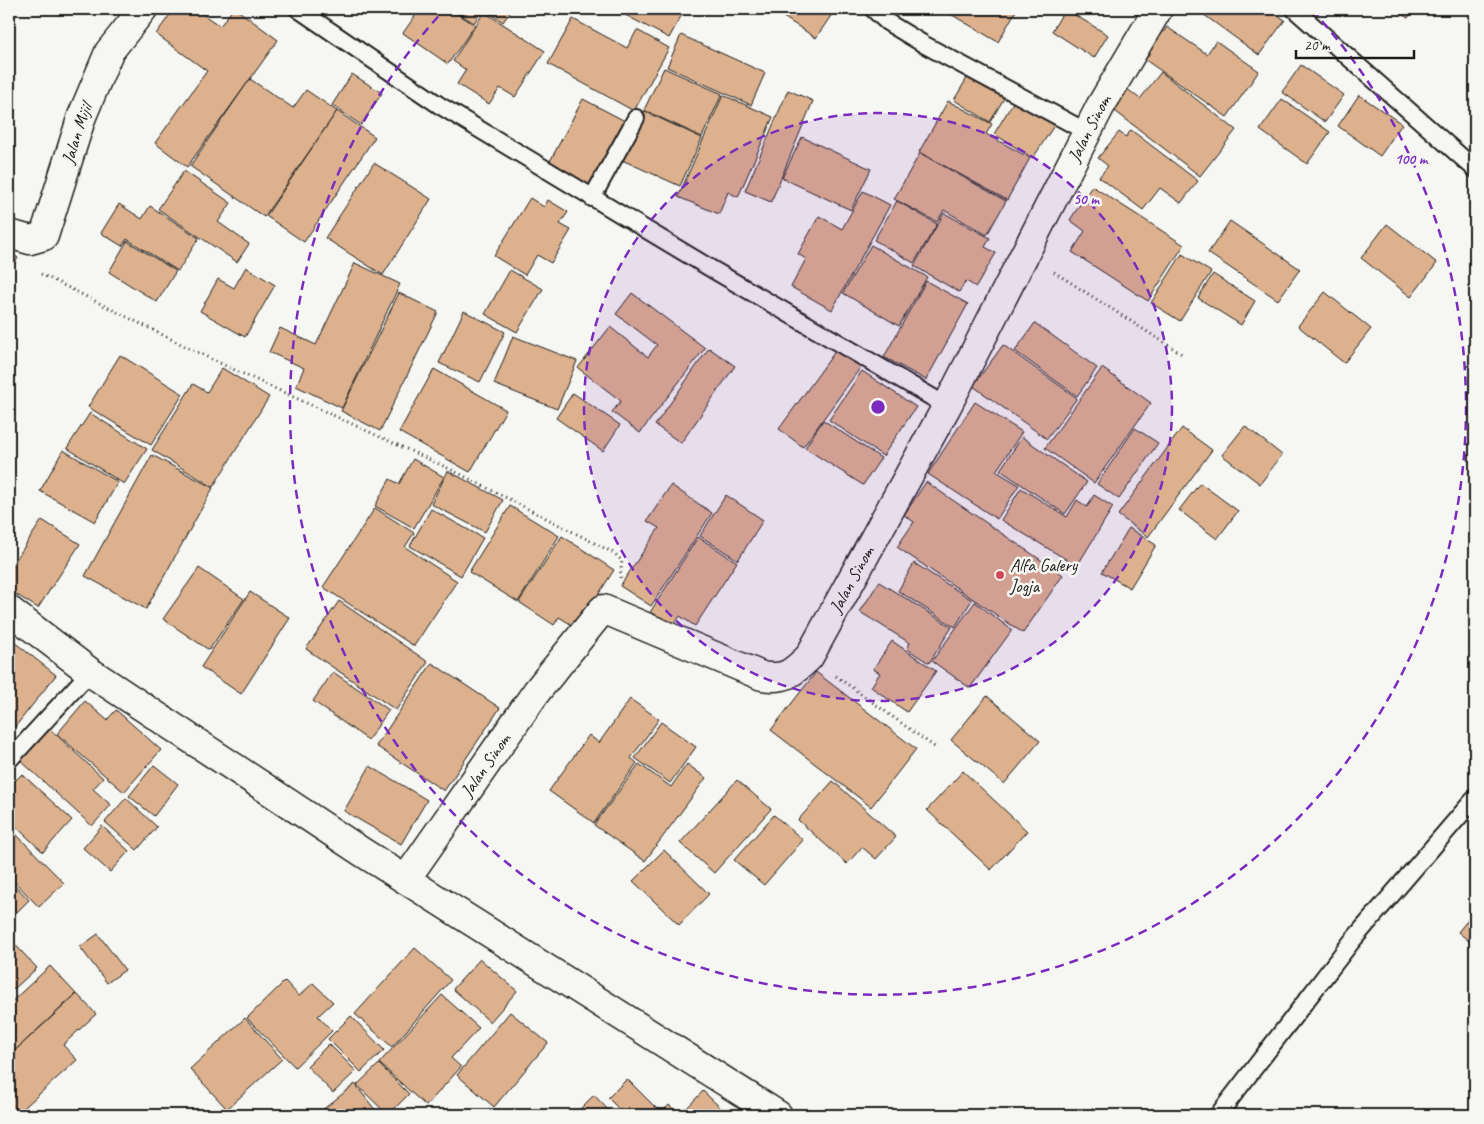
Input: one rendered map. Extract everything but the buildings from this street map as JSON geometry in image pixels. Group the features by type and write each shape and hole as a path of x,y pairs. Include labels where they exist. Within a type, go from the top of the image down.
{"street":[{"name":"Jalan Mijil","path":"20,237 44,236 82,116 109,52 143,9"},
{"name":"Jalan Sinom","path":"406,879 537,691 603,609 762,676 778,678 789,674 809,657 947,406 1087,132 1158,9"},
{"path":"9,610 90,672 406,879 778,1115"}],"lane":[{"path":"298,9 439,105 592,198 947,406"},
{"path":"873,9 888,22 924,45 1087,132"},
{"path":"1294,9 1475,169"},
{"path":"592,198 636,118"},
{"path":"9,760 90,672"},
{"path":"1218,1115 1352,941 1475,798"}],"path":[{"path":"20,237 34,268 49,280 211,359 452,470 614,553 622,561 621,575 603,609"},
{"path":"1026,254 1182,354"},
{"path":"809,657 936,748"}],"place":[{"name":"Alfa Galery Jogja","path":"1000,575"}]}
